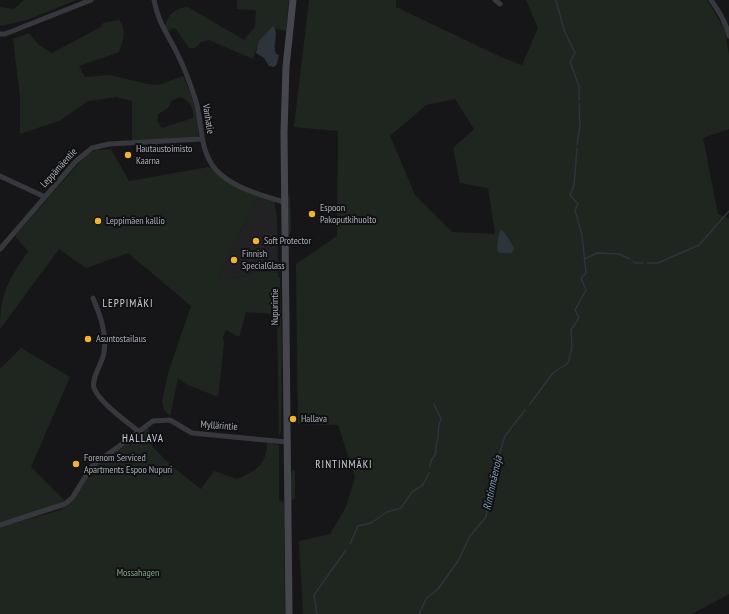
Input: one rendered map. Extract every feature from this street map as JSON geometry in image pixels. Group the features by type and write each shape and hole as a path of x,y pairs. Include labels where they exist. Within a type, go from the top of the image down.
{"main road":[{"name":"Nupurintie","path":"289,614 284,202 286,67 293,0"}],"street":[{"path":"0,34 5,34 91,0"},
{"name":"Vanhatie","path":"154,0 158,18 177,53 195,98 202,139 211,164 228,179 260,195 284,202"},
{"path":"495,0 500,4"},
{"path":"711,0 722,15 727,26 729,36"},
{"name":"Leppämäentie","path":"0,249 76,161 92,148 109,144 202,139"},
{"path":"0,176 45,196"},
{"path":"93,298 101,318 105,344 102,361 95,379 94,388 104,402 138,431"},
{"name":"Myllärintie","path":"0,525 65,504 72,498 84,476 92,466 149,423 164,419 170,420 192,433 286,442"}],"shaded area":[{"path":"274,26 276,33 275,50 276,54 279,55 277,64 274,67 269,66 264,58 256,53 259,41"},
{"path":"258,199 265,201 267,210 277,218 278,273 263,271 223,281 218,278"},
{"path":"501,229 514,248 512,253 500,253 497,250 498,238"}],"green space":[{"path":"24,0 76,0 27,20 0,26 0,7 14,9"},
{"path":"237,0 289,0 286,31 276,29 274,26 256,50 253,59 209,40 201,42 195,48 189,48 176,29 172,28 170,31 165,28 166,23 172,13 176,10 188,7 244,40 255,27 256,10 237,9"},
{"path":"309,0 396,0 396,7 501,57 522,65 538,28 526,0 707,0 725,30 729,55 729,129 703,138 718,214 729,219 729,594 692,614 303,614 299,541 330,534 346,507 355,477 338,425 298,424 296,264 337,236 338,131 294,127","holes":["455,99 474,129 453,148 460,183 488,188 495,234 452,232 415,195 390,136 426,105"]},
{"path":"119,20 124,32 119,52 79,66 85,77 110,75 147,84 159,85 183,76 197,113 199,128 198,136 196,138 132,141 132,101 116,97 88,101 61,120 20,134 20,97 13,39 29,33 39,45 52,53 101,27 103,23","holes":["181,97 184,98 192,109 193,118 162,128 157,121 158,114 168,108 172,100"]},
{"path":"111,149 129,181 209,167 231,183 274,201 277,218 267,210 265,201 258,199 218,278 223,281 263,271 278,273 278,277 280,278 282,352 281,431 279,437 277,314 246,312 239,337 226,330 223,337 224,344 218,397 186,384 178,378 170,416 164,410 162,402 168,373 191,306 128,253 86,268 59,249 0,329 0,316 7,287 28,251 15,236 86,155 96,150"},
{"path":"290,195 291,231 289,235 288,196"},
{"path":"21,348 70,377 31,467 65,501 57,506 0,522 0,367 1,368"},
{"name":"Mossahagen","path":"146,426 149,431 152,445 158,453 201,489 214,471 237,479 250,473 263,462 267,442 279,445 279,500 284,502 285,614 0,614 0,527 61,510 68,505 93,467"},
{"path":"293,470 295,471 295,498 293,500 291,499 291,474"}],"waterway":[{"path":"556,0 564,30 575,53 570,62 579,86 579,100"},
{"path":"577,145 580,125 579,103"},
{"name":"Rintinmäenoja","path":"529,405 553,373 568,363 572,348 571,330 579,318 575,310 586,290 581,278 586,273 582,235 575,210 578,204 570,195 574,185 577,148"},
{"path":"647,263 658,263 699,245 729,211"},
{"path":"585,259 597,253 619,254 630,259"},
{"path":"633,261 636,263 643,263"},
{"path":"430,467 431,461 436,453 441,419 434,404"},
{"name":"Rintinmäenoja","path":"419,614 426,599 438,589 458,561 470,536 486,517 493,475 505,436 525,410"},
{"path":"350,544 358,526 371,523 387,512 401,508 412,492 423,485 429,473"},
{"path":"317,614 314,595 346,550"}],"place":[{"name":"Hautaustoimisto Kaarna","path":"128,155"},
{"name":"Espoon Pakoputkihuolto","path":"312,214"},
{"name":"Leppimäen kallio","path":"98,221"},
{"name":"Soft Protector","path":"256,241"},
{"name":"Finnish SpecialGlass","path":"234,260"},
{"name":"Asuntostailaus","path":"88,339"},
{"name":"Hallava","path":"293,419"},
{"name":"Forenom Serviced Apartments Espoo Nupuri","path":"76,464"}],"district":[{"name":"LEPPIMÄKI","path":"128,304"},
{"name":"HALLAVA","path":"143,439"},
{"name":"RINTINMÄKI","path":"344,465"}]}
